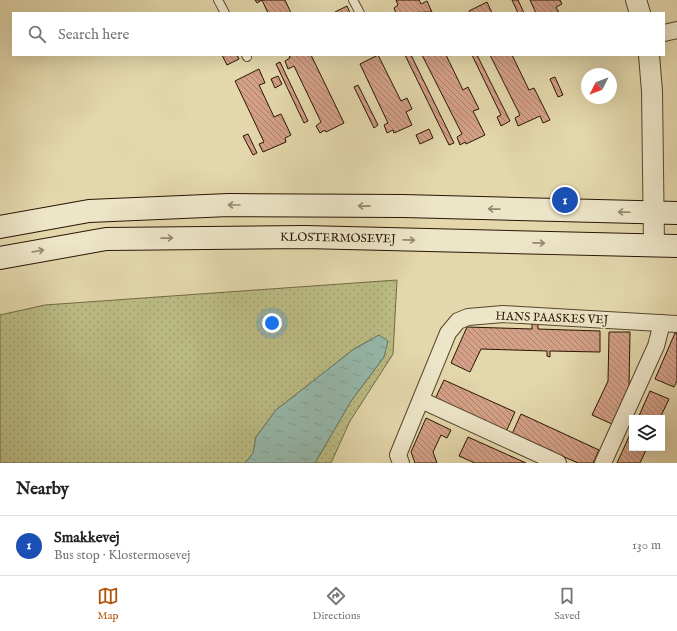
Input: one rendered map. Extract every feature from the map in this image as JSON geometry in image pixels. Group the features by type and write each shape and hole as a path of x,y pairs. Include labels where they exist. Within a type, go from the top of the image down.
{"main road":[{"path":"0,226 89,211 229,205 403,206 677,214"},
{"name":"KLOSTERMOSEVEJ","path":"0,258 106,239 305,237 677,246"}],"street":[{"path":"636,0 640,12"},
{"path":"665,33 677,30"},
{"path":"649,56 652,91 654,246"},
{"name":"HANS PAASKES VEJ","path":"401,463 398,455 422,400 448,333 458,321 468,317 503,314 669,323 656,346 603,463"},
{"path":"422,400 558,463"}],"lane":[{"path":"218,0 224,12"},
{"path":"353,0 359,12"}],"green space":[{"path":"397,280 393,354 350,421 331,463 315,463 351,401 384,357 379,335 354,349 276,410 256,437 253,454 245,463 0,463 0,315 45,305"}],"water":[{"path":"379,335 388,341 384,357 351,401 315,463 245,463 253,453 256,437 276,410 354,349"}],"building":[{"path":"255,0 262,0 257,3"},
{"path":"262,0 285,0 291,12 268,12"},
{"path":"396,0 419,0 421,4 427,1 432,12 396,12 394,8 398,5"},
{"path":"512,0 518,0 524,12 518,12"},
{"path":"530,0 560,0 562,4 556,7 558,12 536,12"},
{"path":"487,2 492,12 470,12"},
{"path":"347,6 350,12 335,12"},
{"path":"222,56 238,56 239,59 227,65"},
{"path":"289,56 311,56 344,123 326,132 325,130 320,133 316,126 321,122 294,66 288,69 285,61 290,58"},
{"path":"378,56 401,101 407,98 412,109 406,112 412,125 394,133 393,130 387,133 384,125 388,123 360,64"},
{"path":"405,56 411,56 454,143 449,145"},
{"path":"423,56 446,56 463,90 468,87 479,109 473,111 485,135 466,144 465,142 460,145 457,137 462,134"},
{"path":"472,56 478,56 510,121 501,126 497,117 501,115"},
{"path":"490,56 512,56 529,90 534,88 550,120 543,123 540,116 518,126 515,118 520,115"},
{"path":"280,62 308,121 304,123 276,64"},
{"path":"259,69 265,83 259,85 274,117 281,114 291,135 285,138 286,142 263,152 259,144 264,142 235,81"},
{"path":"278,76 282,84 275,88 271,79"},
{"path":"555,77 563,95 558,97 550,79"},
{"path":"358,85 378,125 374,128 354,87"},
{"path":"429,129 433,138 420,144 416,135"},
{"path":"248,134 257,153 253,155 243,136"},
{"path":"532,321 538,322 538,329 600,331 600,352 550,351 550,357 547,356 547,351 481,349 470,372 451,363 467,327 532,329"},
{"path":"609,332 630,332 629,386 612,424 592,415 608,381"},
{"path":"675,333 677,334 677,381 674,387 655,379"},
{"path":"444,380 515,412 506,432 435,399"},
{"path":"650,391 669,399 661,415 639,415"},
{"path":"521,414 599,450 593,463 578,463 512,434"},
{"path":"426,418 451,430 447,438 441,435 433,452 437,463 415,463 411,452"},
{"path":"468,437 526,463 475,463 459,456"},
{"path":"629,437 629,451 646,451 640,463 617,463"}],"place":[{"name":"Smakkevej","path":"565,200"}]}
